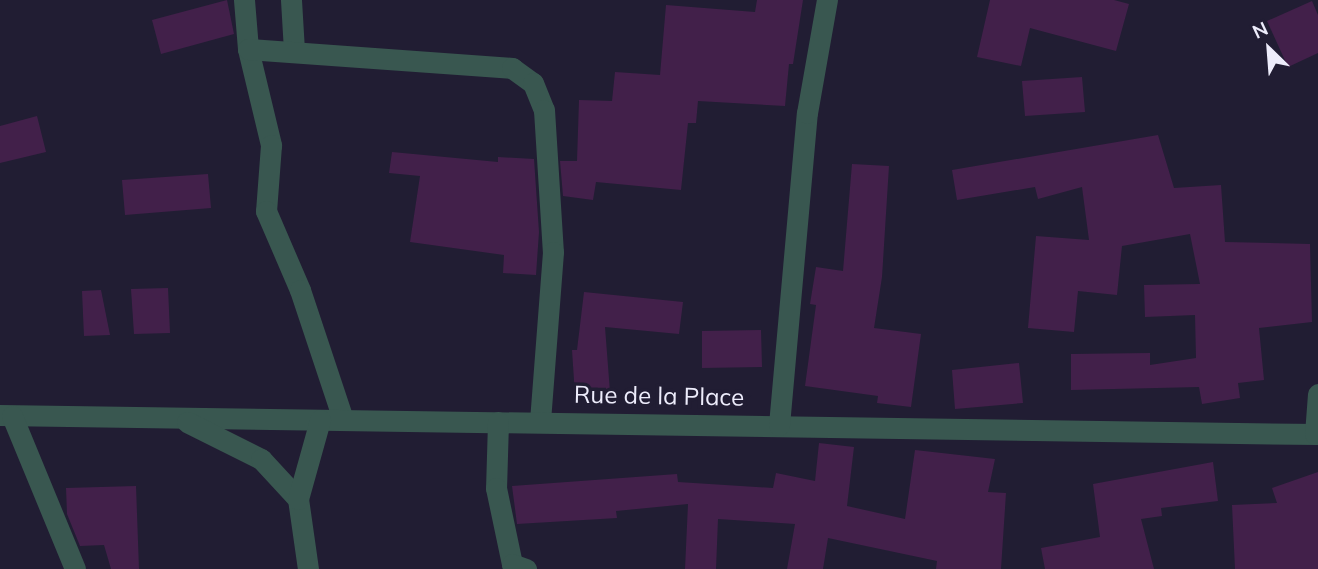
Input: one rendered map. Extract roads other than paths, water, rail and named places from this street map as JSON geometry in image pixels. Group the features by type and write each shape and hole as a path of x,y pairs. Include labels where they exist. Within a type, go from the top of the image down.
{"street":[{"path":"244,0 248,49 271,145 267,211 300,290 343,419"},
{"path":"291,0 294,50"},
{"path":"779,425 807,113 827,0"},
{"path":"248,49 294,50 512,68 533,83 544,110 553,252 540,421"},
{"path":"1316,434 1318,394"},
{"path":"6,416 75,569"},
{"name":"Rue de la Place","path":"6,416 540,421 1316,434"},
{"path":"174,417 218,434 261,459 298,499"},
{"path":"308,569 298,499 320,420"},
{"path":"498,422 496,488 512,564 526,569"}]}
